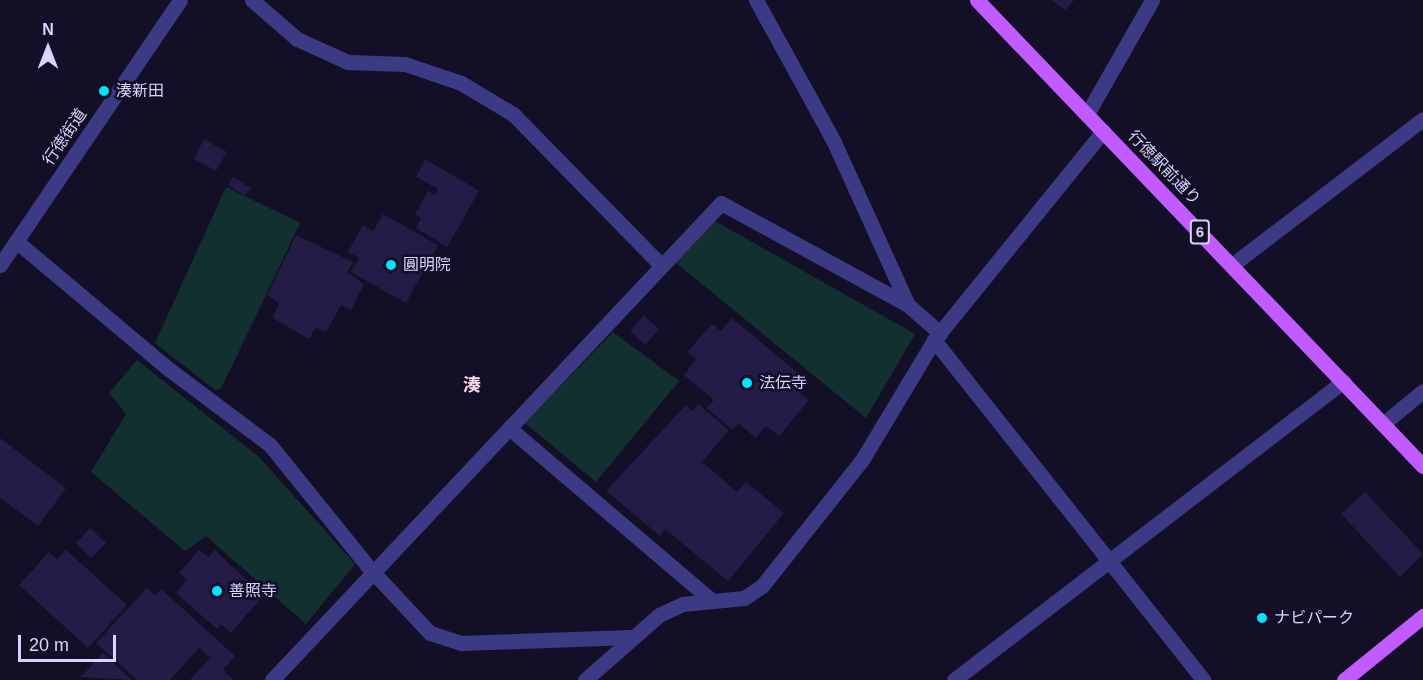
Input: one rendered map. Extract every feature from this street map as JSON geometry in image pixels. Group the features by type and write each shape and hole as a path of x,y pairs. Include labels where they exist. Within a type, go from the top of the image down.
{"main road":[{"name":"行徳駅前通り","path":"977,0 1423,466"},
{"path":"1344,680 1423,616"}],"street":[{"name":"行徳街道","path":"0,265 180,0"},
{"path":"252,0 297,39 348,62 405,64 461,82 513,114 661,265"},
{"path":"756,0 834,142 908,305"},
{"path":"1087,114 1152,0"},
{"path":"1232,265 1423,119"},
{"path":"585,680 631,637 683,604 744,598 762,586 862,460 937,336 1104,131"},
{"path":"272,680 371,570 509,428 721,203 908,305 937,336 1203,680"},
{"path":"16,241 166,367 270,445 371,570 430,633 445,641 631,637"},
{"path":"954,680 1343,381"},
{"path":"1384,423 1423,391"},
{"path":"509,428 711,600"}],"green space":[{"path":"226,187 300,223 221,389 215,390 155,343"},
{"path":"715,221 915,334 866,418 676,263"},
{"path":"613,332 679,381 596,482 525,423"},
{"path":"137,360 258,456 355,564 306,624 206,536 185,551 91,472 126,414 109,393"}],"building":[{"path":"1052,0 1074,0 1065,10"},
{"path":"204,139 227,152 216,171 194,159"},
{"path":"425,159 479,191 447,247 416,228 421,218 415,214 428,191 435,195 438,189 416,177"},
{"path":"233,177 251,188 245,196 228,185"},
{"name":"圓明院","path":"383,214 438,245 406,303 351,272 359,258 348,252 363,225 373,231"},
{"path":"296,235 353,262 347,272 364,284 351,310 341,305 326,332 315,328 309,339 273,318 279,303 267,295"},
{"path":"644,315 659,329 645,345 630,331"},
{"name":"法伝寺","path":"732,318 804,378 795,389 809,400 779,436 766,426 756,438 738,423 733,430 706,408 714,400 684,375 696,359 687,352 712,324 721,331"},
{"path":"698,404 729,430 702,462 737,492 746,482 784,513 728,581 665,529 660,536 606,491 686,405 692,411"},
{"path":"0,438 66,488 38,526 0,498"},
{"path":"1365,492 1423,554 1400,577 1341,514"},
{"path":"90,528 106,543 91,558 76,543"},
{"path":"66,550 127,605 88,648 19,585 49,552 57,559"},
{"name":"善照寺","path":"199,550 208,557 215,550 263,596 231,633 221,624 217,629 176,593 187,580 179,573"},
{"path":"147,588 155,595 161,589 235,656 223,670 234,680 190,680 210,658 199,648 170,680 137,680 96,643"},
{"path":"103,653 132,680 81,677"}],"place":[{"name":"湊新田","path":"104,91"},
{"name":"圓明院","path":"391,265"},
{"name":"法伝寺","path":"747,383"},
{"name":"善照寺","path":"217,591"},
{"name":"ナビパーク","path":"1262,618"}],"district":[{"name":"湊","path":"472,385"}]}
